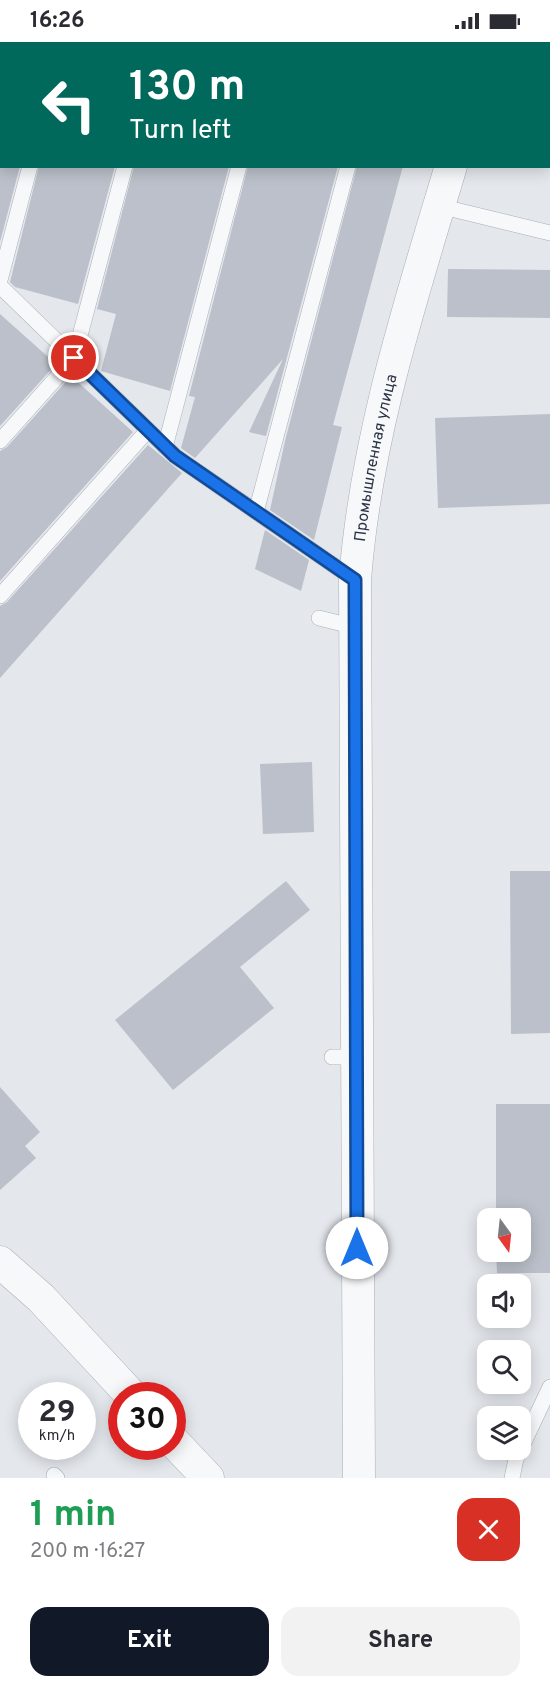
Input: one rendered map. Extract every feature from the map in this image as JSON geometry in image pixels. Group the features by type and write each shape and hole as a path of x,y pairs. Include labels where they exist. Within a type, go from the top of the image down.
{"street":[{"name":"Промышленная улица","path":"359,1478 344,1057 355,580 359,526 369,464 393,361 450,168"},
{"path":"0,1262 40,1298 119,1382"},
{"path":"186,1455 208,1478"}],"lane":[{"path":"0,280 29,168"},
{"path":"0,441 74,358 124,168"},
{"path":"165,447 238,168"},
{"path":"256,512 347,168"},
{"path":"440,206 550,233"},
{"path":"0,286 165,447 355,580"},
{"path":"0,596 148,430"},
{"path":"319,618 355,627"},
{"path":"512,1478 516,1459 550,1387"}],"building":[{"path":"0,168 19,168 0,242"},
{"path":"38,168 114,168 78,304 15,287 10,282"},
{"path":"133,168 228,168 170,391 101,371 116,314 97,309"},
{"path":"247,168 337,168 266,436 249,432 283,359 195,458 181,448 195,397 189,396"},
{"path":"356,168 402,168 333,425 342,427 314,540 270,510 285,441"},
{"path":"448,269 550,270 550,318 447,317"},
{"path":"0,314 56,364 0,426"},
{"path":"71,376 133,432 0,581 0,451 7,447"},
{"path":"550,414 550,504 438,508 435,418"},
{"path":"148,445 182,473 0,678 0,606 7,602"},
{"path":"265,530 309,560 301,591 255,569"},
{"path":"312,762 314,832 263,834 260,764"},
{"path":"510,871 550,871 550,1033 511,1034"},
{"path":"286,881 310,910 240,967 274,1008 173,1090 115,1020"},
{"path":"0,1087 40,1132 25,1146 36,1158 0,1190"},
{"path":"496,1104 550,1104 550,1273 497,1273 496,1262 531,1262 531,1208 496,1208"}],"route":[{"path":"74,358 175,456 355,580 357,1248"}]}
